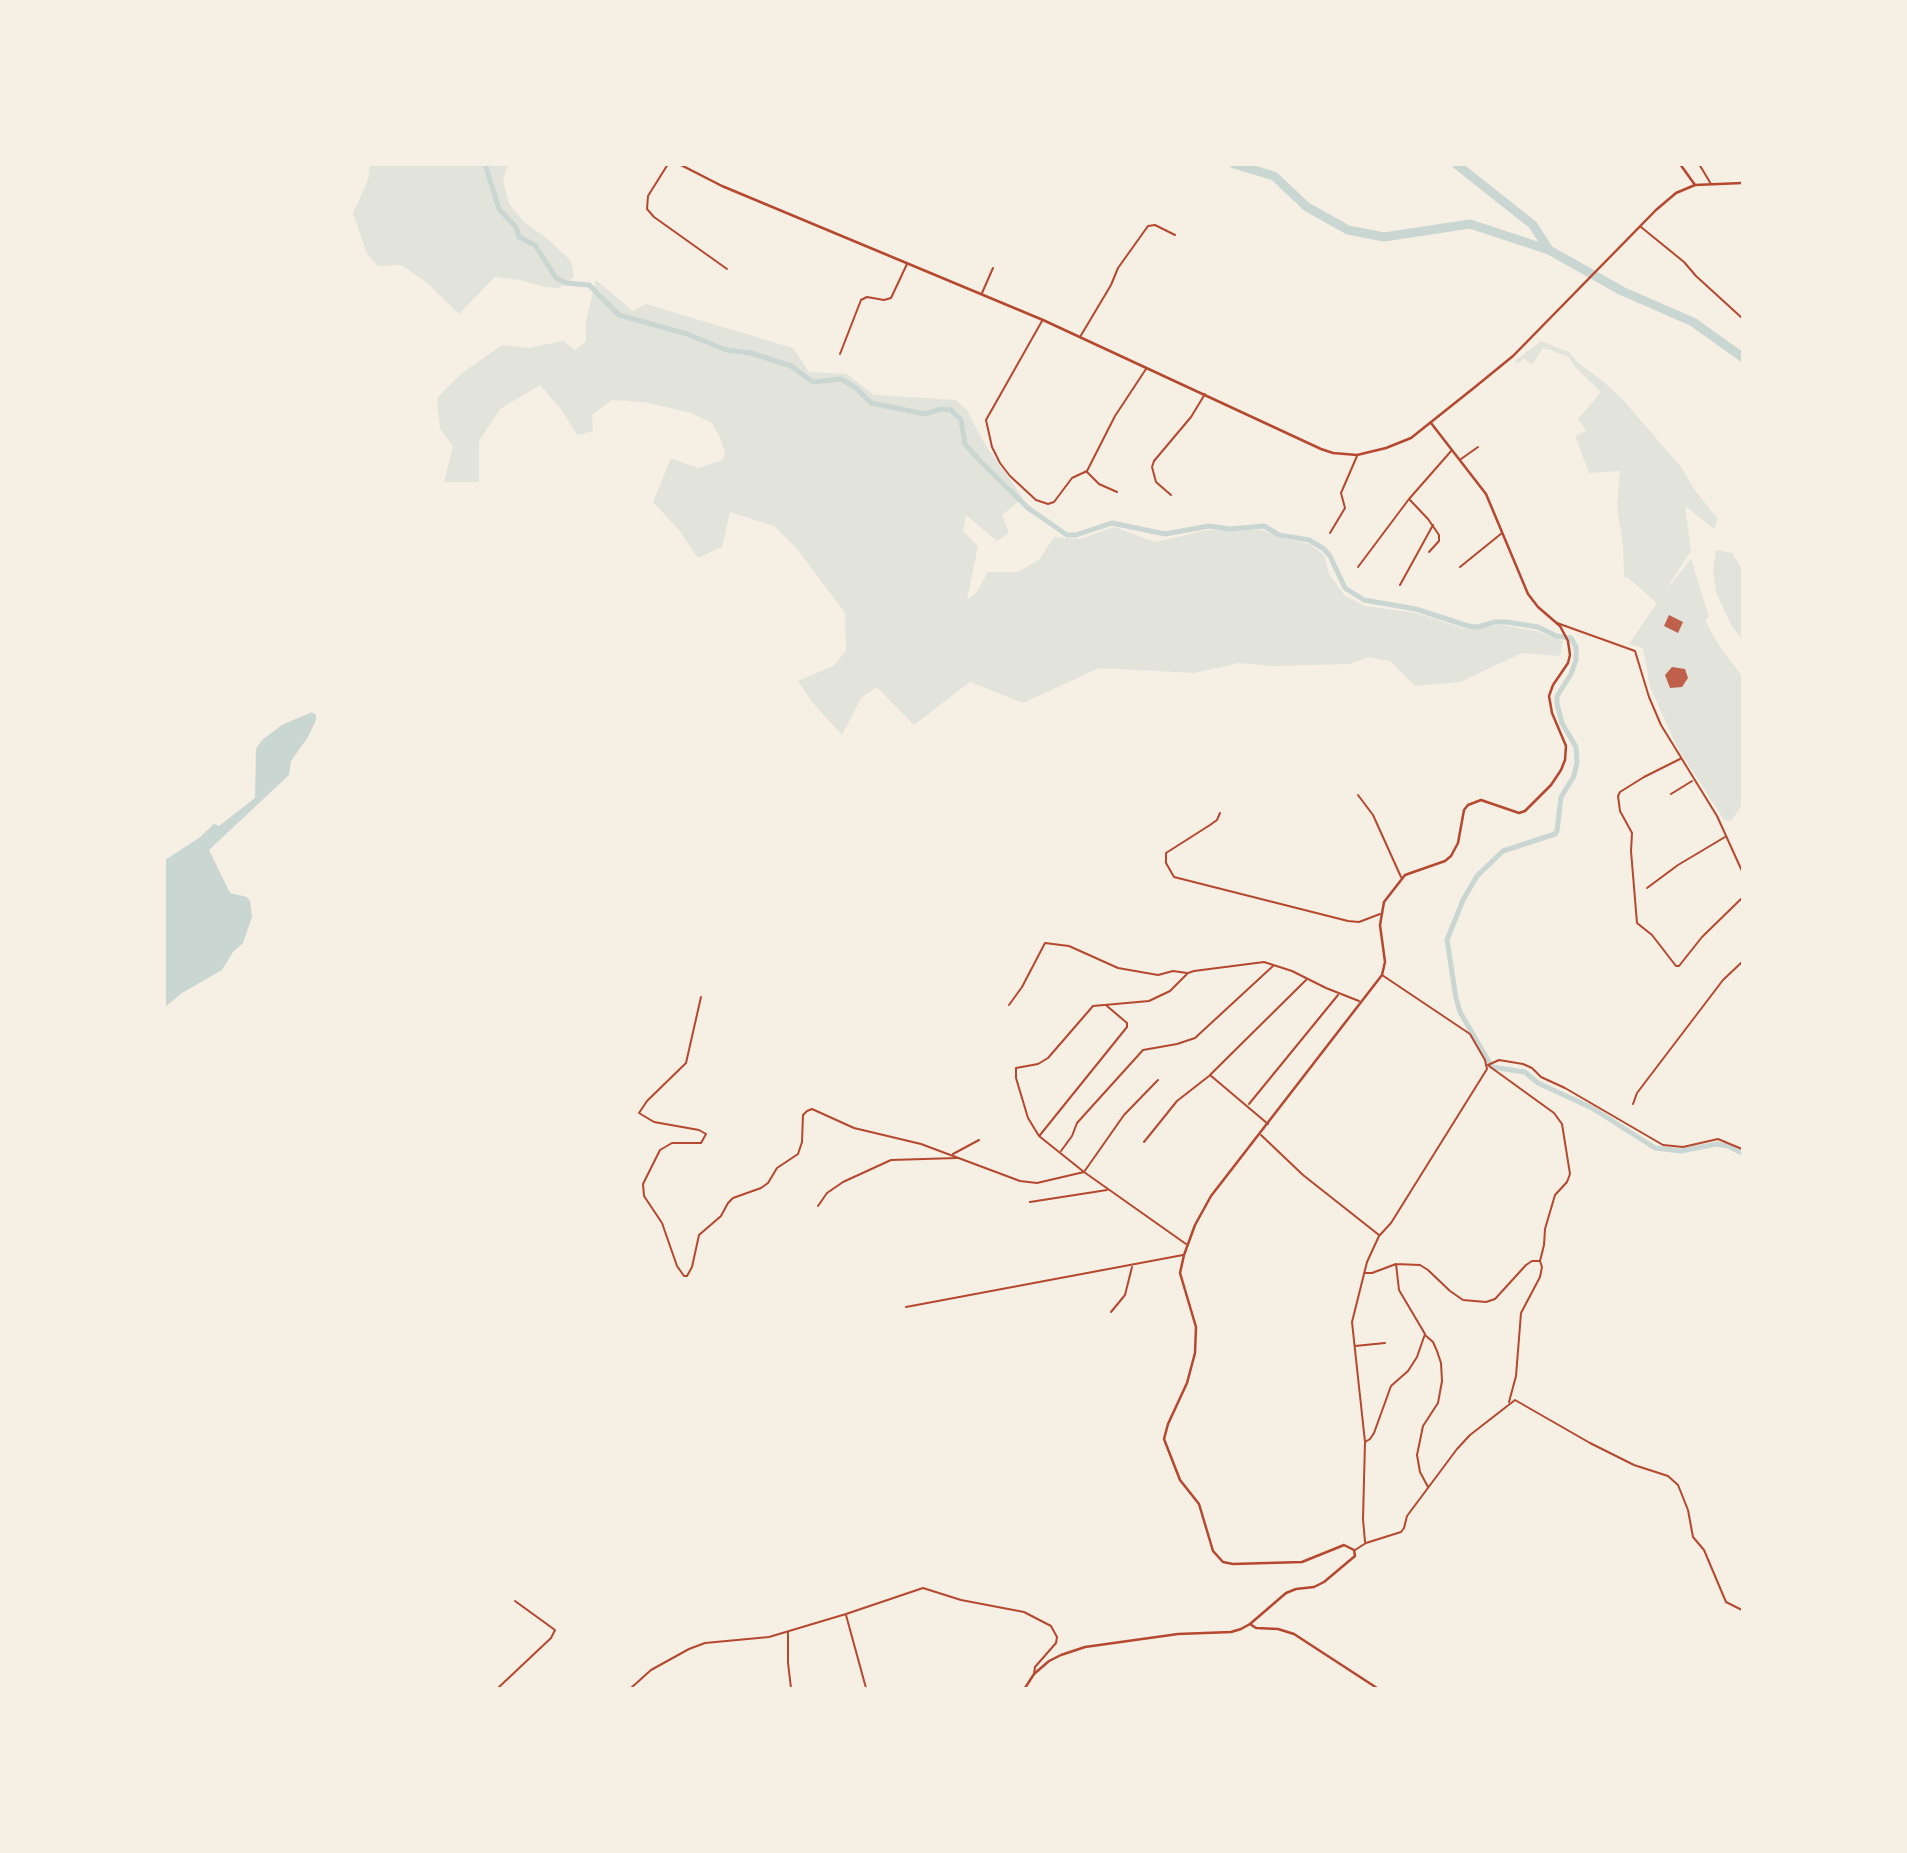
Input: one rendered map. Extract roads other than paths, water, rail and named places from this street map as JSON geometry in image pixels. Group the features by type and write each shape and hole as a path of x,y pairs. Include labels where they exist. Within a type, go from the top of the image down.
{"main road":[{"path":"679,164 722,186 1043,320 1321,449 1333,453 1357,454 1398,444 1431,423 1513,356 1670,198 1685,188 1742,183"},
{"path":"1680,164 1695,186"},
{"path":"1025,1689 1034,1674 1061,1655 1085,1647 1178,1634 1231,1632 1250,1624 1286,1593 1324,1582 1354,1556 1354,1550 1344,1545 1302,1562 1223,1562 1215,1555 1199,1504 1180,1479 1164,1439 1187,1383 1195,1353 1196,1327 1181,1279 1184,1255 1211,1196 1382,975 1385,962 1380,915 1384,902 1401,878 1410,872 1445,861 1451,856 1458,843 1464,810 1468,805 1481,800 1519,813 1525,811 1541,797 1561,771 1567,752 1552,713 1549,696 1568,663 1568,641 1556,623 1528,594 1486,494 1431,423"},
{"path":"1250,1624 1256,1628 1294,1633 1377,1689"}],"street":[{"path":"668,164 648,197 647,209 654,217 727,269"},
{"path":"1699,164 1711,184"},
{"path":"1079,338 1111,285 1118,268 1148,226 1155,225 1175,235"},
{"path":"1641,227 1684,262 1742,318"},
{"path":"840,354 861,300 867,297 884,300 891,298 908,263"},
{"path":"981,294 993,268"},
{"path":"1043,320 986,420 992,447 1010,476 1036,500 1048,505 1054,502 1072,478 1087,471 1111,424 1146,369"},
{"path":"1171,495 1156,482 1152,467 1154,461 1191,417 1205,394"},
{"path":"1460,459 1478,446"},
{"path":"1358,567 1409,499 1452,449"},
{"path":"1330,533 1344,509 1341,493 1357,454"},
{"path":"1087,471 1099,484 1117,492"},
{"path":"1409,499 1433,525 1440,539 1429,552"},
{"path":"1400,585 1433,525"},
{"path":"1460,567 1503,533"},
{"path":"1556,623 1635,651 1651,704 1680,759 1717,816 1742,871"},
{"path":"1680,759 1644,777 1618,796 1620,811 1632,833 1637,923 1652,935 1676,966 1679,966 1702,937 1742,898"},
{"path":"1671,794 1693,780"},
{"path":"1358,795 1373,815 1401,878"},
{"path":"1220,813 1217,820 1167,853 1166,863 1174,877 1348,921 1359,922 1380,915"},
{"path":"1647,888 1678,865 1726,837"},
{"path":"1009,1004 1022,987 1045,943 1069,946 1118,968 1149,975 1173,971 1188,973 1264,962 1292,971 1307,980 1362,1002"},
{"path":"1633,1104 1637,1093 1723,979 1742,962"},
{"path":"1061,1153 1073,1136 1077,1123 1143,1050 1195,1038 1274,965"},
{"path":"1187,1245 1084,1172 1039,1136 1024,1105 1015,1072 1016,1068 1038,1064 1048,1058 1093,1006 1149,1001 1178,985 1188,973"},
{"path":"1382,975 1470,1034 1488,1065 1554,1113 1562,1124 1570,1174 1567,1182 1555,1195 1545,1229 1545,1245 1540,1261 1542,1267 1521,1314 1516,1376 1509,1403"},
{"path":"1144,1142 1177,1101 1210,1075 1307,980"},
{"path":"1248,1105 1339,993"},
{"path":"701,997 686,1063 647,1101 639,1113 654,1122 699,1130 706,1135 701,1143 672,1143 660,1150 643,1184 644,1196 662,1223 677,1266 684,1276 687,1276 692,1267 699,1235 721,1216 728,1203 733,1198 761,1188 768,1183 776,1168 798,1154 802,1142 803,1115 807,1111 812,1109 854,1128 952,1154 1020,1181 1048,1181 1084,1172 1124,1115 1158,1080"},
{"path":"1039,1136 1127,1027 1127,1023 1106,1004"},
{"path":"1366,1543 1363,1519 1365,1442 1354,1346 1354,1311 1364,1273 1379,1236 1391,1223 1488,1065 1493,1061 1523,1064 1532,1068 1541,1077 1663,1145 1683,1147 1718,1139 1742,1149"},
{"path":"1210,1075 1268,1124"},
{"path":"1260,1134 1303,1175 1379,1236"},
{"path":"952,1154 979,1140"},
{"path":"818,1206 827,1194 843,1182 891,1160 958,1158"},
{"path":"1030,1202 1093,1194 1108,1189"},
{"path":"906,1307 1184,1255"},
{"path":"1364,1273 1373,1273 1396,1264 1420,1265 1428,1269 1450,1292 1463,1300 1478,1302 1495,1299 1526,1265 1532,1261 1540,1261"},
{"path":"1396,1264 1399,1290 1425,1334 1433,1342 1441,1363 1442,1381 1438,1403 1423,1426 1418,1455 1418,1464 1428,1488"},
{"path":"1111,1312 1125,1294 1133,1265"},
{"path":"1365,1442 1374,1433 1391,1386 1408,1371 1417,1357 1425,1334"},
{"path":"1354,1346 1385,1343"},
{"path":"1354,1550 1366,1543 1401,1532 1407,1516 1470,1435 1515,1400 1590,1443 1634,1465 1668,1476 1678,1485 1688,1510 1693,1537 1704,1550 1726,1602 1742,1610"},
{"path":"631,1689 651,1670 689,1649 714,1641 769,1637 923,1588 961,1600 1024,1612 1051,1626 1057,1637 1052,1649 1035,1667 1034,1674"},
{"path":"498,1689 551,1638 555,1630 514,1601"},
{"path":"846,1614 866,1689"},
{"path":"788,1632 791,1689"}],"waterway":[{"path":"485,164 499,209 516,227 519,237 535,245 556,278 566,283 589,285 619,315 687,334 726,350 751,353 791,366 813,382 841,379 856,388 871,403 925,414 941,409 951,410 961,420 965,444 982,463 1028,508 1067,535 1076,535 1112,523 1165,534 1209,526 1230,529 1264,526 1279,535 1309,540 1324,549 1345,588 1364,600 1416,609 1468,626 1507,622 1538,627 1556,636 1571,638 1576,647 1576,660 1571,674 1557,696 1557,704 1562,723 1576,747 1574,776 1561,797 1555,834 1503,851 1477,876 1463,900 1447,940 1460,1012 1492,1067 1525,1072 1538,1083 1592,1108 1655,1148 1681,1151 1717,1144 1742,1153"},
{"path":"1234,164 1274,176 1307,207 1348,230 1384,237 1470,224 1549,250 1622,291 1693,322 1742,357"},
{"path":"1456,164 1533,225 1549,250"}]}
